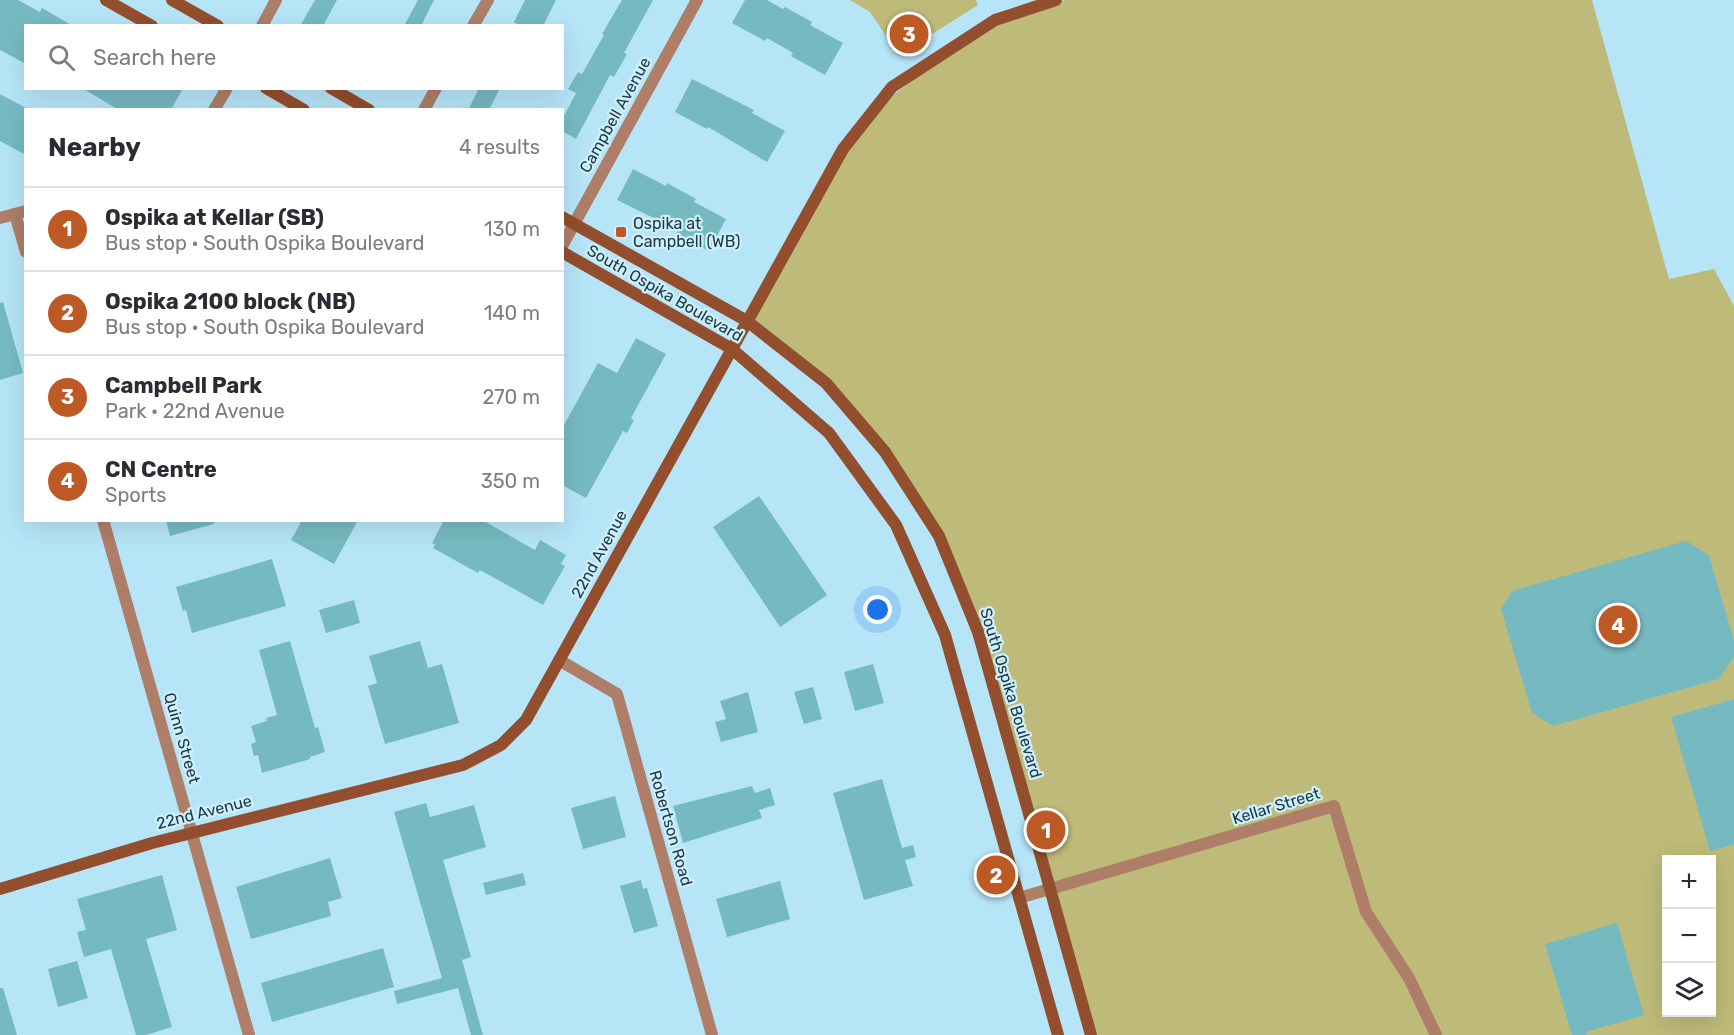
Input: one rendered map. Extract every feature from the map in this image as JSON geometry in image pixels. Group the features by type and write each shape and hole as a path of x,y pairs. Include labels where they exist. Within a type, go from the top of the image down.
{"main road":[{"path":"106,0 148,24"},
{"path":"172,0 214,24"},
{"name":"22nd Avenue","path":"0,889 192,832 463,765 501,745 526,720 843,149 892,87 996,20 1056,0"},
{"path":"269,90 301,108"},
{"path":"334,90 366,108"},
{"name":"South Ospika Boulevard","path":"564,218 747,321 826,383 885,452 939,536 978,632 1091,1035"},
{"name":"South Ospika Boulevard","path":"564,253 732,349 829,433 896,525 945,634 1058,1035"}],"street":[{"path":"263,24 276,0"},
{"path":"474,24 488,0"},
{"name":"Campbell Avenue","path":"564,242 697,0"},
{"path":"215,108 226,90"},
{"path":"425,108 435,90"},
{"path":"0,219 20,213 24,239"},
{"name":"Quinn Street","path":"104,522 249,1035"},
{"name":"Robertson Road","path":"559,660 616,694 712,1035"},
{"name":"Kellar Street","path":"1019,898 1334,806 1366,912 1409,978 1436,1035"}],"shaded area":[{"path":"850,0 976,0 978,5 899,55 870,12"},
{"path":"1065,0 1592,0 1669,279 1714,269 1734,306 1734,1035 1093,1035 980,649 937,543 849,406 751,322 861,121 973,32"}],"building":[{"path":"0,0 18,0 40,12 42,8 70,24 24,24 24,63 0,50"},
{"path":"315,0 337,0 324,24 301,24"},
{"path":"418,0 434,0 422,24 405,24"},
{"path":"525,0 556,0 544,24 514,22"},
{"path":"622,0 653,0 624,53 627,54 614,77 610,75 576,139 564,132 564,116 576,93 568,89 578,72 582,74 604,35 602,34"},
{"path":"745,0 767,0 783,9 785,7 812,22 810,25 843,43 825,75 791,56 793,53 767,38 765,41 732,23"},
{"path":"692,79 754,110 752,113 785,131 767,162 708,127 707,129 675,112"},
{"path":"85,90 182,90 172,108 116,108"},
{"path":"478,90 499,90 490,108 469,108"},
{"path":"0,94 26,108 24,108 24,154 0,141"},
{"path":"633,169 666,186 667,183 696,199 694,202 726,219 709,251 676,234 678,230 617,200"},
{"path":"3,302 23,373 0,380 0,303"},
{"path":"636,338 666,354 631,418 634,420 627,433 623,431 586,498 564,486 564,425 598,363 617,373"},
{"path":"759,496 827,595 780,627 713,527"},
{"path":"166,522 214,522 214,524 170,536"},
{"path":"301,522 357,522 334,564 291,540"},
{"path":"443,522 486,522 535,550 540,540 566,555 561,564 565,566 543,605 480,570 478,573 433,548 435,545 432,543"},
{"path":"1686,541 1709,555 1734,641 1734,656 1719,679 1553,726 1532,713 1501,609 1512,591"},
{"path":"272,559 286,606 192,633 186,610 183,611 176,587"},
{"path":"354,600 360,623 326,633 319,610"},
{"path":"290,641 315,728 318,727 325,752 310,757 310,759 262,773 258,755 254,756 251,744 256,742 251,726 277,715 259,650"},
{"path":"420,641 428,668 442,664 459,723 385,744 368,686 377,683 369,656"},
{"path":"873,664 884,703 855,711 844,672"},
{"path":"813,687 822,719 804,724 794,692"},
{"path":"748,692 758,732 721,742 715,722 726,719 720,701"},
{"path":"1734,699 1734,845 1710,851 1671,717"},
{"path":"882,779 902,848 913,845 916,857 905,860 913,886 864,900 833,793"},
{"path":"752,786 755,793 770,788 775,805 759,810 762,818 683,843 673,806"},
{"path":"615,796 626,837 583,849 571,808"},
{"path":"426,803 430,817 474,805 486,847 443,860 471,957 462,960 483,1035 471,1035 458,988 397,1004 394,991 442,978 394,812"},
{"path":"330,858 342,898 328,902 331,916 251,939 236,887"},
{"path":"523,873 526,885 486,895 483,883"},
{"path":"162,875 177,930 146,939 172,1027 146,1035 136,1035 111,949 84,957 77,932 86,930 77,899"},
{"path":"641,880 643,889 647,888 658,926 634,933 620,886"},
{"path":"780,881 790,919 727,937 716,899"},
{"path":"1617,923 1644,1015 1586,1032 1587,1035 1572,1035 1545,944"},
{"path":"383,948 394,987 272,1022 261,983"},
{"path":"77,961 88,998 58,1007 48,969"},
{"path":"0,988 3,988 17,1035 0,1035"}],"place":[{"name":"Campbell Park","path":"909,34"},
{"name":"Ospika at Campbell (WB)","path":"621,232"},
{"name":"CN Centre","path":"1618,625"},
{"name":"Ospika at Kellar (SB)","path":"1046,830"},
{"name":"Ospika 2100 block (NB)","path":"996,875"}]}
